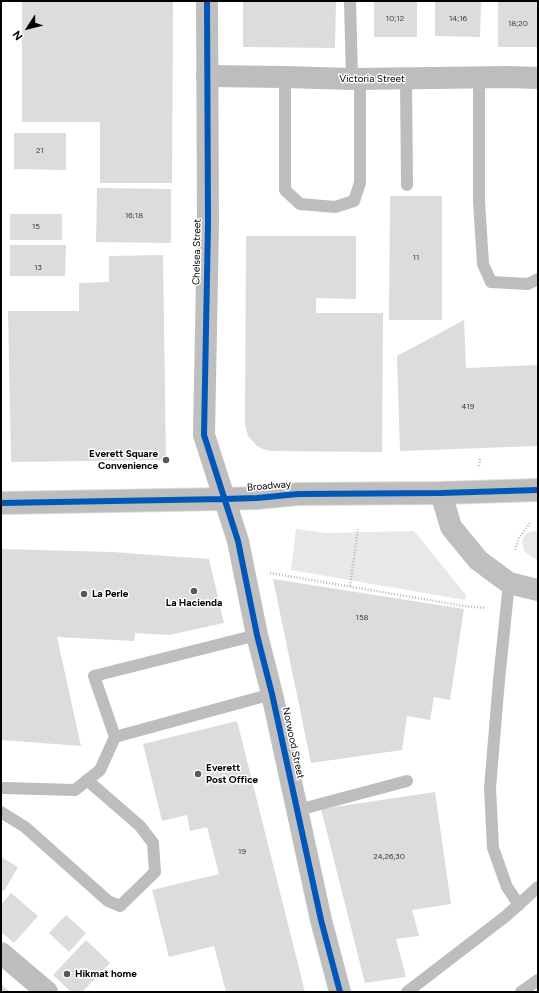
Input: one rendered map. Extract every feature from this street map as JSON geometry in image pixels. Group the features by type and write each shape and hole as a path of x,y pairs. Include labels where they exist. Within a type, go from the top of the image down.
{"main road":[{"name":"Chelsea Street","path":"208,1 208,224 204,435 224,499"},
{"name":"Victoria Street","path":"207,76 356,79 479,77 538,78"},
{"name":"Broadway","path":"1,503 224,499 257,498 298,494 441,493 538,490"},
{"path":"441,493 452,527 478,560 509,583 538,590"},
{"name":"Norwood Street","path":"224,499 238,540 257,635 272,694 321,920 340,992"},
{"path":"1,953 47,992"}],"lane":[{"path":"285,77 285,190 300,204 335,207 354,201 360,183 356,79 350,1"},
{"path":"479,77 479,201 483,264 491,282 528,284 538,279"},
{"path":"406,79 407,185"},
{"path":"509,583 490,788 492,848 507,887 519,904"},
{"path":"2,789 76,790 100,770 115,737 94,676 257,635"},
{"path":"115,737 272,694"},
{"path":"1,812 25,827 108,901 120,906 155,872 152,843 140,826 87,780"},
{"path":"298,810 407,781"},
{"path":"407,992 506,916 538,887"},
{"path":"521,992 538,980"}],"path":[{"path":"515,550 519,538 530,523"},
{"path":"350,586 358,529"},
{"path":"267,572 464,606 493,609"}],"shaded area":[{"path":"296,529 326,533 414,531 466,595 465,600 291,570"},
{"path":"538,530 538,561 525,552 522,543 523,538 527,533"}],"building":[{"path":"22,1 173,1 172,183 100,183 100,122 22,122"},
{"path":"243,1 336,1 335,48 243,47"},
{"path":"374,1 417,1 417,37 374,37"},
{"path":"435,1 481,1 480,37 435,36"},
{"path":"498,1 538,1 537,47 498,47"},
{"path":"14,133 66,133 66,170 14,169"},
{"path":"97,188 171,189 171,243 96,242"},
{"path":"390,196 442,196 442,320 389,320"},
{"path":"10,214 62,214 62,240 10,240"},
{"path":"246,236 356,236 356,299 316,298 316,313 383,313 382,452 271,451 257,446 248,436 245,424"},
{"path":"10,245 66,245 65,276 10,276"},
{"path":"163,255 166,460 11,462 8,311 79,311 79,283 109,282 109,256"},
{"path":"464,320 466,368 538,365 538,446 400,451 397,356"},
{"path":"1,549 112,552 209,559 224,623 169,635 135,633 134,641 57,637 81,746 1,740"},
{"path":"273,579 464,609 450,700 434,697 430,720 407,716 402,750 311,763"},
{"path":"237,721 305,992 226,992 214,946 169,957 152,890 219,874 207,827 190,831 187,815 162,821 143,744"},
{"path":"435,792 451,904 412,910 419,936 396,939 406,977 365,983 321,809"},
{"path":"1,857 18,867 4,891 1,889"},
{"path":"11,893 38,916 14,943 1,932 1,905"},
{"path":"66,915 86,933 69,952 49,933"},
{"path":"86,940 110,963 82,992 71,992 53,975"},
{"path":"1,984 10,992 1,992"}],"cycle path":[{"path":"207,1 208,224 204,435 238,541 257,635 272,694 321,920 340,992"},
{"path":"1,503 224,499 257,498 298,494 441,493 538,490"}],"place":[{"name":"Everett Square Convenience","path":"166,460"},
{"name":"La Hacienda","path":"194,591"},
{"name":"La Perle","path":"84,594"},
{"name":"Everett Post Office","path":"198,774"},
{"name":"Hikmat home","path":"67,974"}]}
